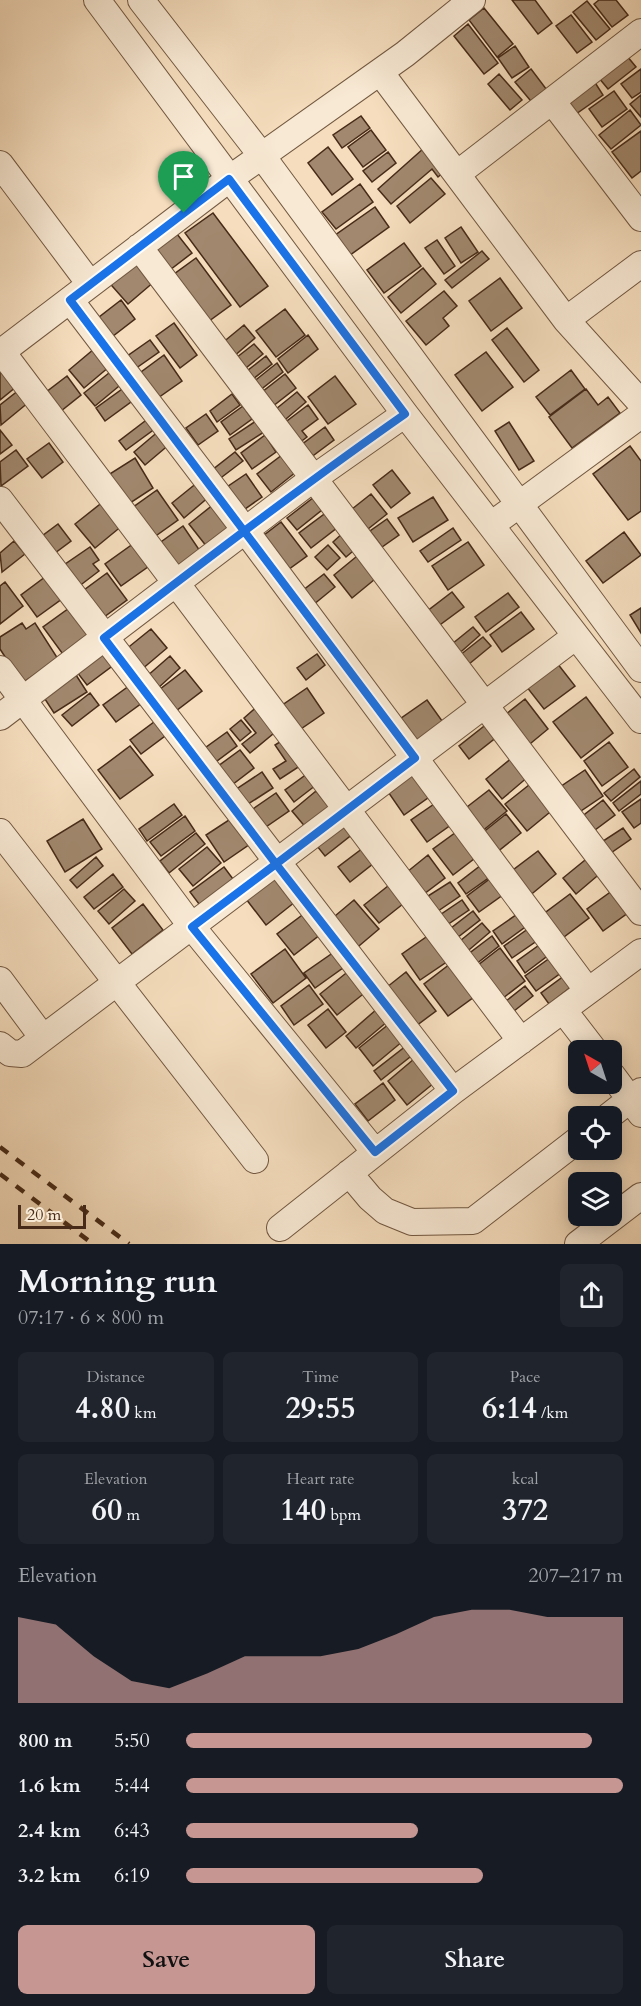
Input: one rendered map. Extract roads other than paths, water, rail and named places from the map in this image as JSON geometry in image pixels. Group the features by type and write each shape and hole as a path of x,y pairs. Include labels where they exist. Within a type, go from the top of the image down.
{"street":[{"path":"97,0 405,414 641,720"},
{"path":"472,0 380,72 229,179 1,353 521,1041"},
{"path":"118,28 143,3 262,156 641,669"},
{"path":"457,174 641,33"},
{"path":"158,82 186,59"},
{"path":"380,72 566,320 641,403"},
{"path":"552,101 641,218"},
{"path":"0,165 90,284"},
{"path":"140,247 487,704 641,912"},
{"path":"566,320 641,264"},
{"path":"70,300 245,530 588,992"},
{"path":"0,717 314,477 405,414"},
{"path":"491,525 641,415"},
{"path":"0,500 276,864 453,1091"},
{"path":"0,1045 10,1053 22,1054 576,636"},
{"path":"0,669 192,927 375,1152"},
{"path":"0,832 255,1160"},
{"path":"280,1228 453,1091 641,952"},
{"path":"0,980 43,1038"},
{"path":"564,1011 586,1040"},
{"path":"622,1086 637,1102 622,1110"},
{"path":"349,1173 370,1198 385,1211 412,1222 473,1221 568,1148"},
{"path":"578,1244 641,1196"}],"railway":[{"path":"0,1147 129,1244"},
{"path":"0,1174 93,1244"}]}
